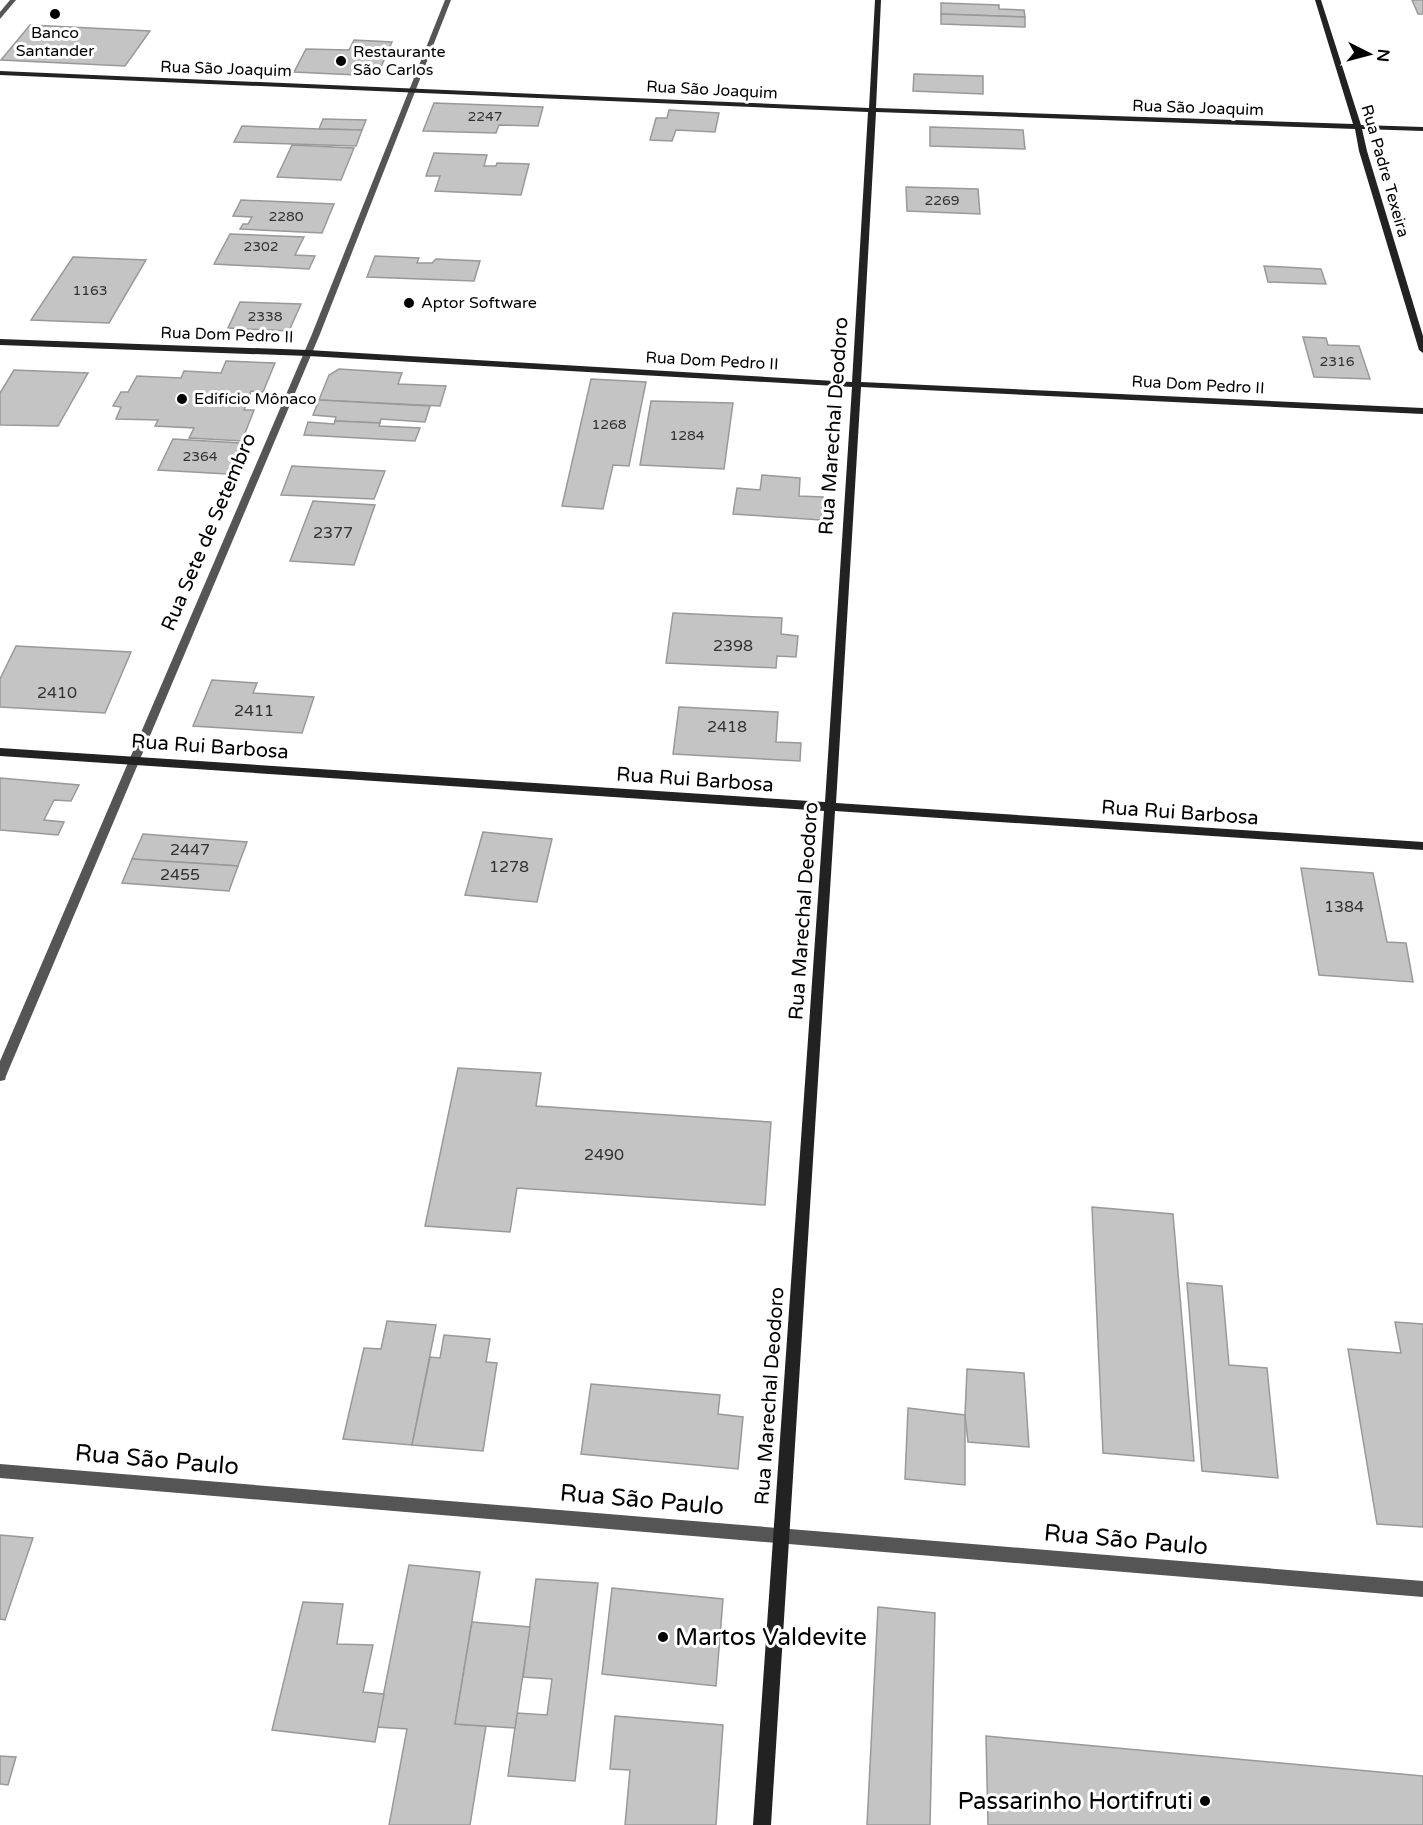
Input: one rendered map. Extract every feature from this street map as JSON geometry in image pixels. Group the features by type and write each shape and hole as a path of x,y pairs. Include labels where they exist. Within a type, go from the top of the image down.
{"main road":[{"name":"Rua Marechal Deodoro","path":"762,1825 780,1535 832,808 878,0"},
{"name":"Rua Padre Texeira","path":"1318,0 1358,127 1363,151 1423,350"},
{"name":"Rua São Joaquim","path":"0,73 872,110 1423,129"},
{"name":"Rua Dom Pedro II","path":"0,342 308,353 856,384 1423,411"},
{"name":"Rua Rui Barbosa","path":"0,752 134,759 832,808 1423,846"}],"street":[{"path":"0,17 13,0"},
{"name":"Rua Sete de Setembro","path":"0,1076 308,353 448,0"},
{"name":"Rua São Paulo","path":"0,1471 1423,1588"}],"building":[{"path":"1412,0 1423,0 1423,14 1418,14"},
{"path":"941,3 999,5 999,9 1024,10 1025,17 941,14"},
{"path":"941,14 1025,17 1025,27 941,24"},
{"path":"30,25 150,31 125,66 1,60"},
{"name":"Restaurante São Carlos","path":"354,40 392,42 377,76 294,72 306,49 349,50"},
{"path":"914,74 983,76 983,94 913,91"},
{"path":"434,103 543,107 538,126 499,125 496,133 423,131"},
{"path":"669,110 719,113 715,132 676,130 672,141 650,140 656,118 667,118"},
{"path":"323,119 366,120 362,130 319,129"},
{"path":"242,126 362,130 356,146 234,142"},
{"path":"930,127 1023,130 1025,149 930,146"},
{"path":"292,145 354,148 341,180 277,177"},
{"path":"434,153 487,155 484,166 496,166 497,163 529,164 521,195 435,191 440,176 426,176"},
{"path":"906,187 978,189 980,214 907,211"},
{"path":"241,200 334,204 322,233 240,229 243,224 248,224 252,217 233,216"},
{"path":"230,234 304,237 295,255 315,256 309,269 214,264"},
{"path":"375,256 419,258 417,263 432,263 436,259 480,261 474,281 367,277"},
{"path":"73,257 146,260 109,323 31,320"},
{"path":"1264,266 1321,269 1326,284 1268,282"},
{"path":"240,302 301,304 289,331 228,328"},
{"path":"1303,337 1326,338 1328,345 1359,346 1370,379 1314,377"},
{"name":"Edifício Mônaco","path":"226,361 275,363 263,392 251,391 244,410 254,410 242,441 189,438 194,428 155,426 158,420 116,419 121,407 113,406 121,392 128,392 137,376 181,378 184,371 221,373"},
{"path":"339,369 402,373 398,384 446,386 440,406 319,400 329,375"},
{"path":"14,370 88,373 58,426 0,425 0,393"},
{"path":"591,379 646,382 629,466 613,465 603,509 562,506"},
{"path":"319,400 430,406 425,422 381,419 380,423 335,421 336,417 313,415"},
{"path":"651,401 733,403 724,469 640,465"},
{"path":"335,421 420,428 415,441 304,435 308,422 334,424"},
{"path":"173,439 241,443 227,474 158,470"},
{"path":"292,466 385,471 374,499 281,495"},
{"path":"762,475 800,478 799,496 823,497 821,520 733,514 737,488 760,490"},
{"path":"313,501 375,505 354,565 290,561"},
{"path":"673,613 782,618 781,634 798,636 796,657 777,656 776,668 666,663"},
{"path":"16,646 131,652 105,713 0,707 0,679"},
{"path":"212,680 257,683 253,693 314,697 302,733 193,726"},
{"path":"679,707 778,712 776,742 801,743 800,761 673,754"},
{"path":"0,778 79,785 71,801 54,800 44,820 64,822 58,835 0,830"},
{"path":"483,832 552,839 537,902 465,895"},
{"path":"143,834 247,842 238,866 132,859"},
{"path":"132,859 238,866 229,891 122,883"},
{"path":"1301,868 1373,873 1387,942 1406,943 1413,982 1319,975"},
{"path":"458,1068 541,1073 536,1106 771,1122 765,1205 517,1188 510,1232 425,1226"},
{"path":"1092,1207 1173,1214 1194,1461 1103,1453"},
{"path":"1187,1283 1222,1286 1229,1365 1267,1368 1278,1478 1202,1471"},
{"path":"387,1321 436,1325 412,1445 343,1439 364,1348 381,1349"},
{"path":"1395,1322 1423,1324 1423,1527 1377,1524 1348,1349 1401,1353"},
{"path":"444,1335 490,1339 486,1362 497,1363 483,1451 412,1445 430,1357 440,1358"},
{"path":"967,1369 1024,1373 1029,1447 968,1442 965,1415"},
{"path":"591,1384 720,1395 718,1414 743,1417 738,1469 581,1454"},
{"path":"908,1408 965,1415 965,1485 905,1479"},
{"path":"0,1535 33,1538 5,1620 0,1619"},
{"path":"409,1565 480,1572 455,1724 486,1726 470,1825 389,1825 407,1729 377,1727"},
{"path":"536,1579 598,1583 575,1781 508,1776 517,1713 547,1715 552,1679 523,1677"},
{"name":"Martos Valdevite","path":"612,1588 723,1599 716,1686 602,1674"},
{"path":"303,1602 343,1604 337,1644 373,1645 363,1692 384,1694 375,1742 272,1730"},
{"path":"878,1607 935,1613 930,1825 867,1825"},
{"path":"472,1622 530,1627 515,1728 455,1724"},
{"path":"615,1716 723,1725 716,1825 625,1825 630,1770 610,1769"},
{"name":"Passarinho Hortifruti","path":"986,1736 1423,1776 1423,1825 988,1825"},
{"path":"0,1756 16,1757 8,1785 0,1784"}],"place":[{"name":"Banco Santander","path":"55,14"},
{"name":"Restaurante São Carlos","path":"341,61"},
{"name":"Aptor Software","path":"409,303"},
{"name":"Edifício Mônaco","path":"182,399"},
{"name":"Martos Valdevite","path":"663,1637"},
{"name":"Passarinho Hortifruti","path":"1205,1801"}]}
